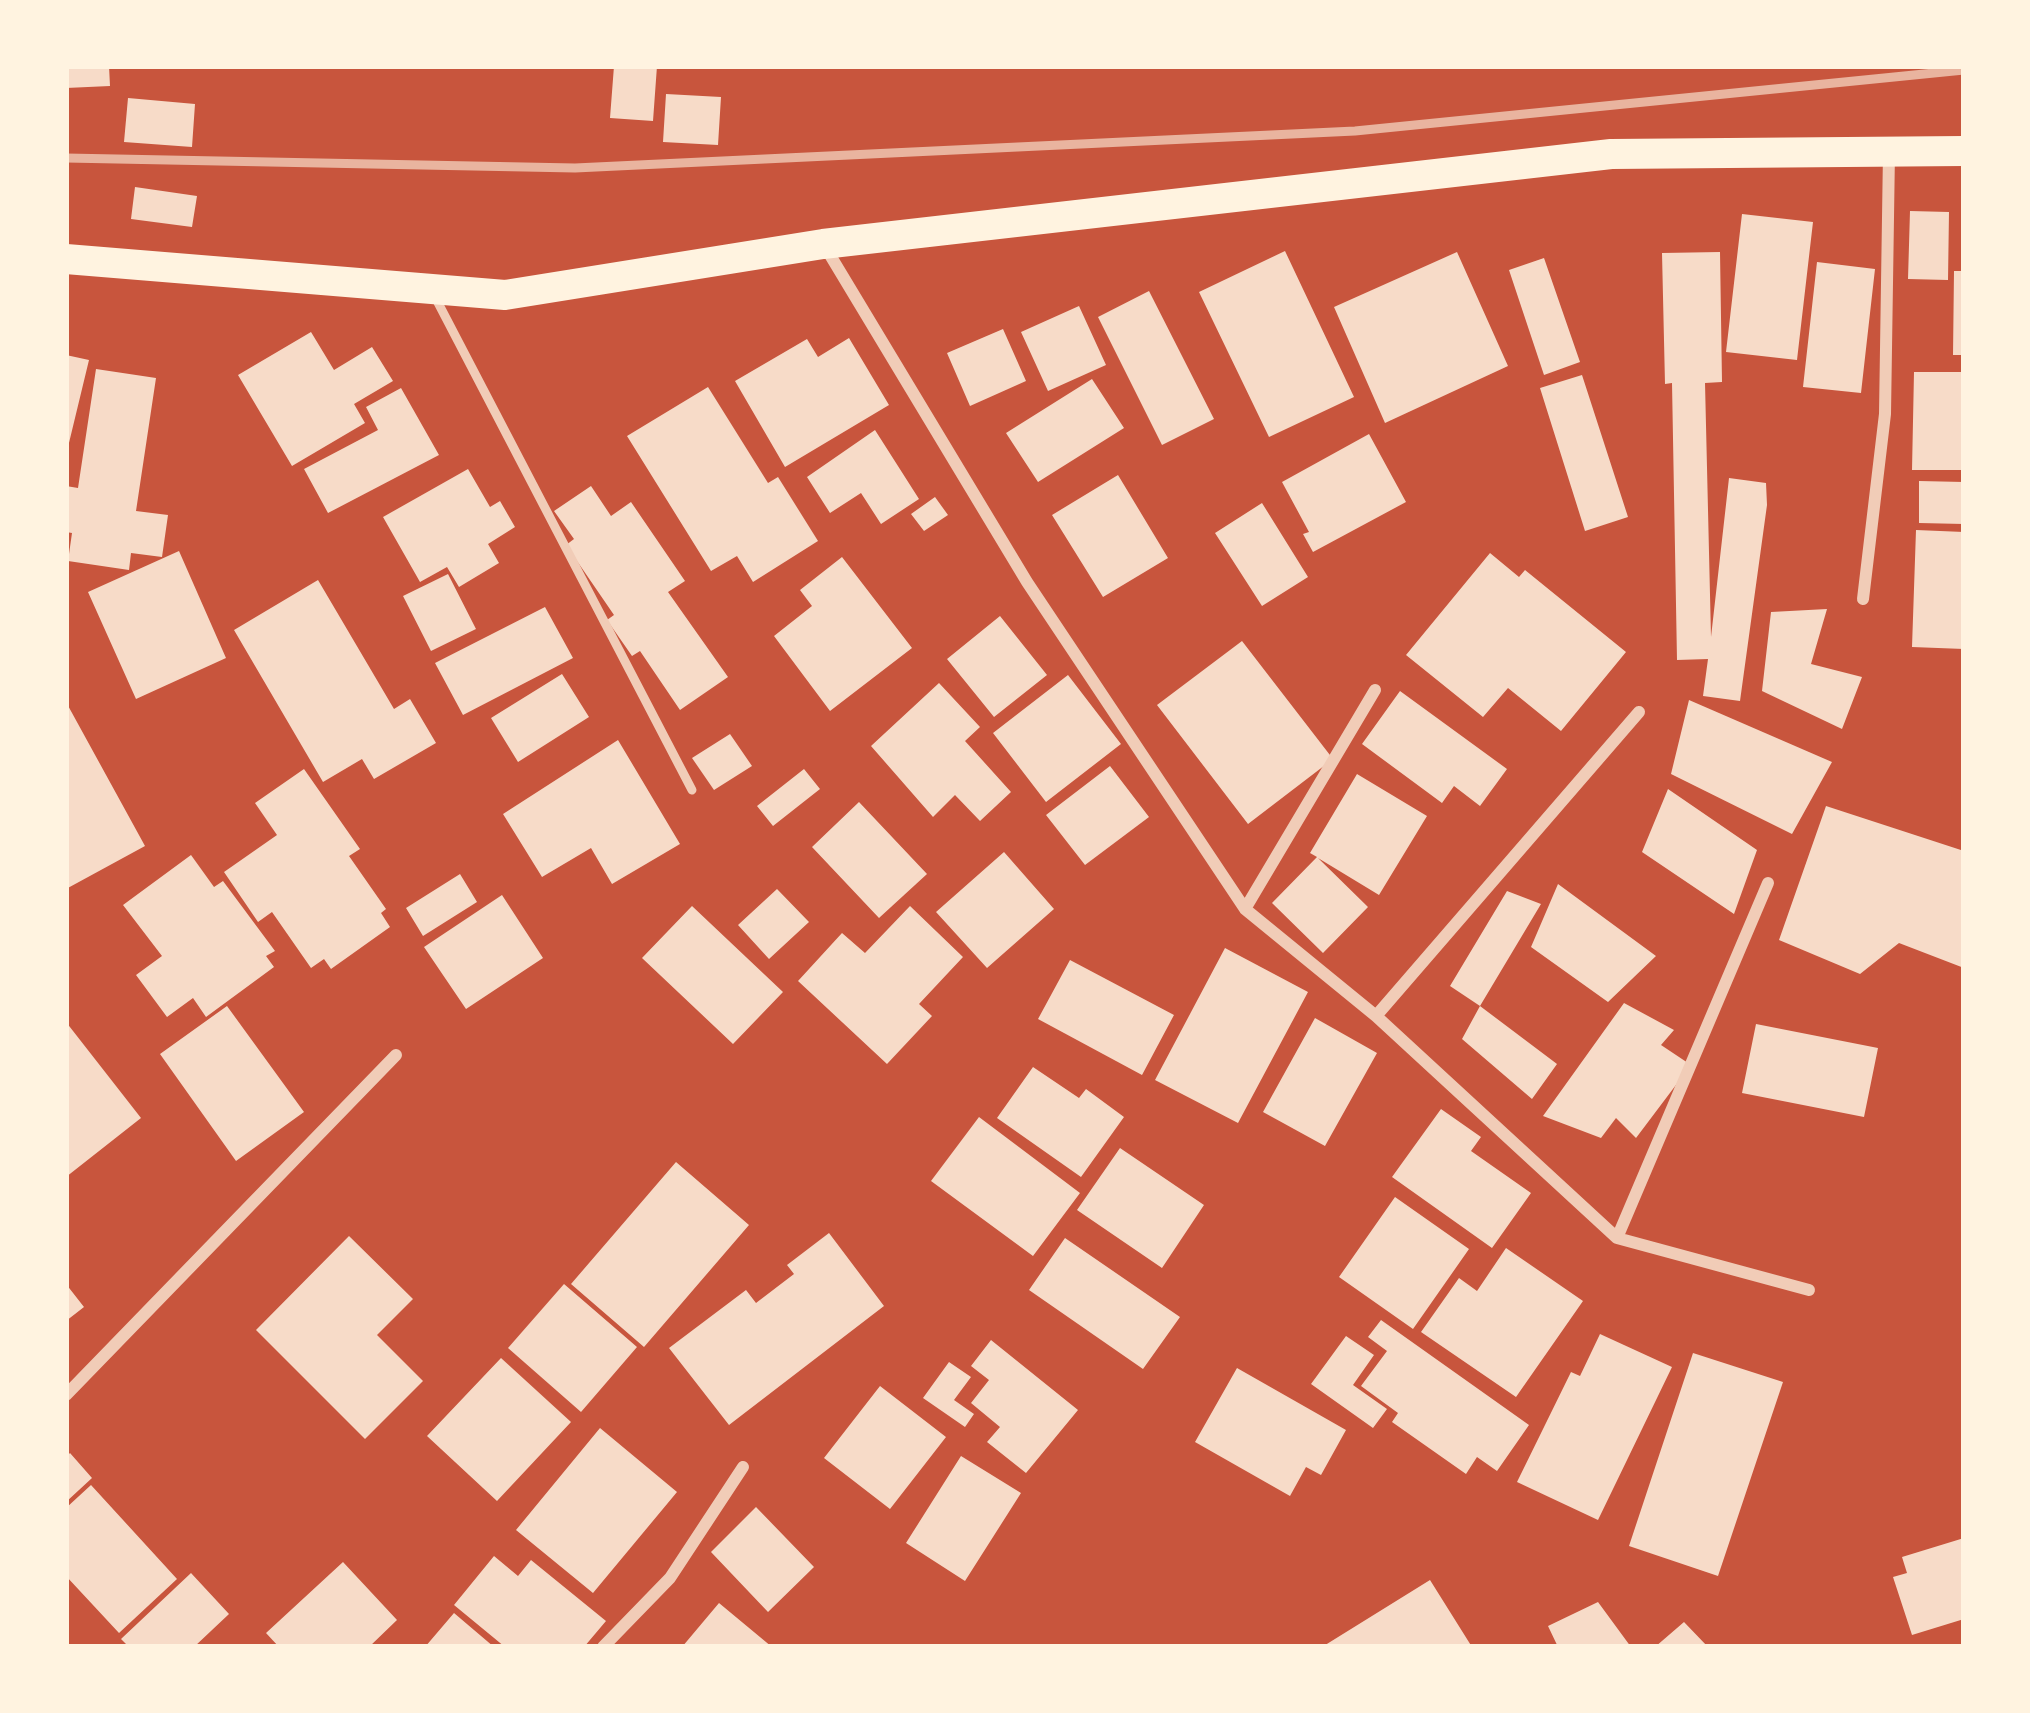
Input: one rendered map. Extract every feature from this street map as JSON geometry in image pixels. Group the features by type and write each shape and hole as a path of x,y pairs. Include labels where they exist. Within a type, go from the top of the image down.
{"main road":[{"path":"66,259 505,296 824,244 1612,154 1964,151"}],"street":[{"path":"1863,599 1885,414 1889,149"},
{"path":"824,244 1028,581 1245,909 1376,1016 1617,1238 1809,1290"},
{"path":"1245,909 1375,690"},
{"path":"1376,1016 1639,712"},
{"path":"1617,1238 1768,883"},
{"path":"66,1395 396,1055"},
{"path":"603,1647 670,1579 743,1467"}],"lane":[{"path":"433,293 692,790"}],"building":[{"path":"66,66 109,66 110,86 66,88"},
{"path":"614,66 657,66 653,121 610,118"},
{"path":"666,94 721,97 718,145 663,142"},
{"path":"128,98 195,104 192,147 124,142"},
{"path":"135,187 197,196 192,227 131,219"},
{"path":"1910,211 1949,212 1948,280 1908,279"},
{"path":"1742,214 1813,222 1797,360 1726,352"},
{"path":"1285,251 1354,397 1269,437 1199,292"},
{"path":"1457,252 1508,366 1385,423 1334,307"},
{"path":"1720,252 1722,382 1705,383 1711,637 1729,478 1766,483 1767,505 1740,701 1703,696 1708,659 1677,660 1672,383 1665,384 1662,253"},
{"path":"1544,258 1580,362 1544,375 1509,270"},
{"path":"1817,262 1875,269 1861,393 1803,387"},
{"path":"1954,271 1964,271 1964,355 1953,355"},
{"path":"1149,291 1214,419 1162,445 1098,317"},
{"path":"1079,306 1106,365 1048,391 1021,332"},
{"path":"1003,329 1026,381 970,406 947,353"},
{"path":"311,332 334,370 372,347 393,381 354,404 365,423 292,466 238,375"},
{"path":"849,338 889,405 785,467 735,381 807,339 818,357"},
{"path":"66,355 89,360 68,447 66,447"},
{"path":"96,369 156,378 136,511 168,515 162,557 131,553 129,570 68,561 72,533 66,532 66,486 78,488"},
{"path":"1914,372 1964,372 1964,470 1912,470"},
{"path":"1582,375 1628,517 1585,531 1540,388"},
{"path":"1092,379 1124,428 1038,482 1006,433"},
{"path":"708,387 768,483 778,477 818,541 753,582 737,556 711,571 627,436"},
{"path":"401,388 439,455 328,513 304,469 378,430 366,407"},
{"path":"875,430 919,499 881,524 861,493 830,513 807,477"},
{"path":"1369,434 1406,502 1313,552 1303,534 1309,532 1282,482"},
{"path":"468,469 490,507 500,501 515,527 488,544 499,563 459,587 447,567 420,582 383,517"},
{"path":"1118,475 1168,558 1103,597 1052,515"},
{"path":"1919,481 1964,482 1964,524 1919,523"},
{"path":"591,486 611,516 631,502 685,581 668,592 728,677 680,710 640,651 632,656 607,620 614,615 566,545 574,539 554,511"},
{"path":"935,497 948,515 924,531 911,514"},
{"path":"1262,503 1308,577 1262,606 1215,533"},
{"path":"1916,530 1964,532 1964,649 1912,647"},
{"path":"179,551 226,658 136,699 88,592"},
{"path":"1490,553 1519,577 1525,570 1626,652 1561,731 1508,688 1483,717 1406,655"},
{"path":"842,557 912,648 830,711 774,636 812,606 800,590"},
{"path":"448,574 476,629 431,651 403,596"},
{"path":"318,580 394,709 410,699 436,743 374,779 362,759 323,782 234,630"},
{"path":"545,607 573,658 463,715 435,663"},
{"path":"1827,609 1811,664 1862,677 1842,729 1762,691 1771,612"},
{"path":"1000,616 1047,675 994,717 947,659"},
{"path":"1242,641 1333,759 1248,824 1157,705"},
{"path":"562,674 589,717 518,762 491,718"},
{"path":"1068,675 1121,744 1046,802 993,733"},
{"path":"939,683 980,727 965,741 1011,792 980,821 955,795 933,817 871,746"},
{"path":"1400,691 1507,769 1480,806 1454,786 1442,803 1362,744"},
{"path":"1689,700 1832,762 1792,834 1671,774"},
{"path":"66,702 145,846 66,889"},
{"path":"730,734 752,766 714,790 692,758"},
{"path":"618,740 680,844 612,884 591,848 542,877 503,814"},
{"path":"1110,766 1149,817 1085,865 1046,815"},
{"path":"304,769 360,849 349,856 386,909 381,913 390,927 331,969 324,959 311,968 272,912 258,922 224,872 277,835 255,803"},
{"path":"804,769 820,789 773,826 757,806"},
{"path":"1357,774 1427,816 1379,895 1318,858 1368,907 1323,953 1272,903 1317,857 1310,853"},
{"path":"1668,789 1757,850 1734,914 1642,852"},
{"path":"859,802 927,874 879,918 812,847"},
{"path":"1826,806 1964,851 1964,968 1899,943 1860,974 1779,940"},
{"path":"1004,852 1054,909 987,968 936,912"},
{"path":"191,855 214,887 223,881 275,951 266,956 274,967 206,1017 193,998 167,1017 136,975 162,956 123,905"},
{"path":"460,874 477,902 423,936 406,908"},
{"path":"1558,884 1656,956 1608,1002 1531,947"},
{"path":"777,889 809,922 769,959 738,925"},
{"path":"1507,891 1541,904 1480,1006 1450,986"},
{"path":"502,895 543,958 466,1009 424,947"},
{"path":"692,906 783,992 733,1044 642,958"},
{"path":"910,906 963,957 919,1004 932,1016 887,1064 798,981 842,933 865,953"},
{"path":"1225,948 1308,992 1238,1123 1155,1080"},
{"path":"1070,960 1174,1015 1142,1075 1038,1019"},
{"path":"1624,1003 1674,1030 1661,1045 1691,1065 1636,1138 1616,1118 1601,1138 1543,1116"},
{"path":"227,1006 304,1112 236,1161 160,1054"},
{"path":"1480,1006 1557,1064 1532,1099 1462,1039"},
{"path":"1315,1018 1377,1053 1325,1146 1263,1112"},
{"path":"66,1022 141,1118 66,1177"},
{"path":"1756,1024 1878,1048 1864,1117 1742,1093"},
{"path":"1033,1067 1079,1098 1086,1089 1124,1117 1081,1177 997,1118"},
{"path":"1441,1109 1481,1137 1471,1151 1531,1193 1492,1248 1392,1177"},
{"path":"979,1117 1080,1193 1033,1256 931,1181"},
{"path":"1120,1148 1204,1205 1162,1268 1077,1210"},
{"path":"676,1162 749,1225 644,1347 571,1284"},
{"path":"1395,1197 1469,1249 1413,1329 1339,1277"},
{"path":"829,1233 884,1306 729,1425 669,1348 746,1290 756,1303 794,1274 787,1265"},
{"path":"349,1236 413,1299 377,1335 423,1381 365,1439 256,1330"},
{"path":"1065,1238 1180,1317 1143,1369 1029,1290"},
{"path":"1506,1248 1583,1301 1516,1397 1421,1332 1459,1278 1477,1291"},
{"path":"66,1284 84,1307 66,1321"},
{"path":"564,1284 637,1347 581,1412 508,1348"},
{"path":"1381,1320 1529,1425 1497,1471 1477,1457 1466,1474 1392,1422 1398,1413 1361,1386 1387,1351 1368,1337"},
{"path":"1600,1334 1672,1367 1598,1520 1517,1482 1571,1372 1580,1376"},
{"path":"1346,1336 1374,1355 1353,1385 1387,1409 1373,1428 1311,1384"},
{"path":"991,1340 1078,1410 1026,1473 987,1442 1000,1427 971,1403 989,1380 971,1366"},
{"path":"1693,1353 1783,1382 1718,1576 1629,1546"},
{"path":"501,1358 571,1422 497,1501 427,1436"},
{"path":"949,1362 971,1377 954,1400 974,1414 965,1427 923,1398"},
{"path":"1237,1368 1346,1430 1321,1475 1306,1467 1290,1496 1195,1442"},
{"path":"880,1386 946,1437 890,1509 824,1458"},
{"path":"600,1428 677,1492 593,1593 516,1530"},
{"path":"70,1453 92,1478 66,1502 66,1457"},
{"path":"961,1456 1021,1493 965,1581 906,1543"},
{"path":"91,1485 177,1579 119,1633 66,1576 66,1508"},
{"path":"756,1507 814,1567 768,1612 711,1552"},
{"path":"1964,1538 1964,1619 1912,1635 1893,1577 1907,1573 1902,1557"},
{"path":"494,1556 518,1576 531,1560 606,1621 584,1647 505,1647 454,1605"},
{"path":"343,1562 397,1620 369,1647 279,1647 266,1633"},
{"path":"191,1573 229,1614 194,1647 129,1647 121,1639"},
{"path":"1430,1580 1472,1647 1322,1647"},
{"path":"1598,1602 1631,1647 1558,1647 1548,1626"},
{"path":"719,1603 772,1647 682,1647"},
{"path":"454,1613 494,1647 425,1647"},
{"path":"1684,1622 1708,1647 1655,1647"}],"railway":[{"path":"66,158 575,168 1355,131 1964,70"}]}
